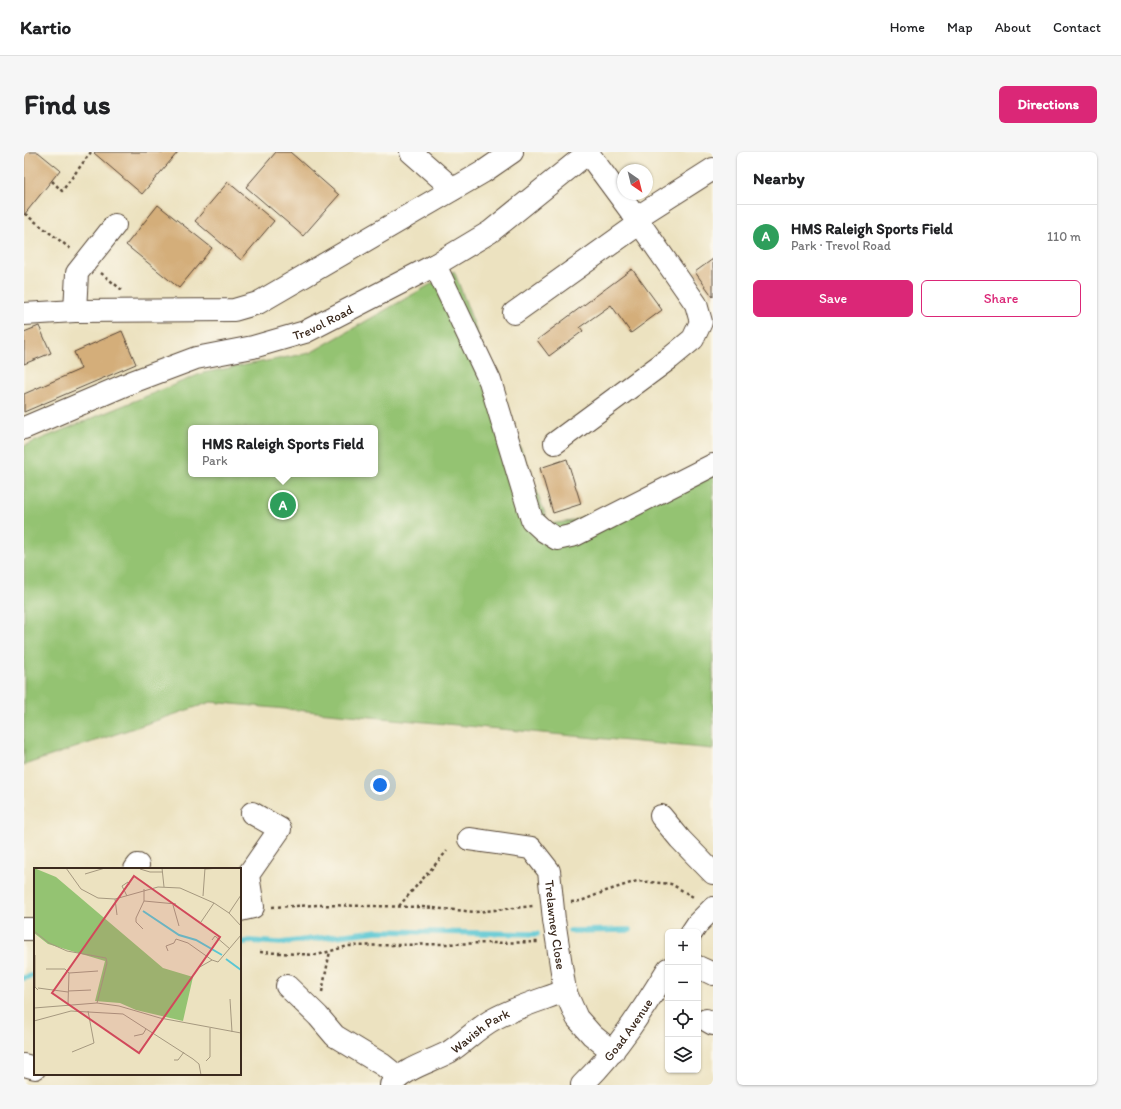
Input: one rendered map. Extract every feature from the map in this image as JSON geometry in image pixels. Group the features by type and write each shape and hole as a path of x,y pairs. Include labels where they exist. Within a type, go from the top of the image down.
{"street":[{"path":"411,152 453,189"},
{"path":"24,314 75,311 234,310 258,303 483,172 512,152"},
{"path":"555,442 670,358 707,325 696,304 638,220 588,152"},
{"name":"Trevol Road","path":"24,428 132,382 196,358 253,347 305,332 435,264 490,232 588,152"},
{"path":"514,314 638,220 713,169"},
{"path":"75,311 77,273 115,225"},
{"path":"435,264 490,381 532,520 544,531 557,539 575,535 713,465"},
{"path":"246,909 248,875 280,829 252,812"},
{"path":"661,816 680,839 713,873"},
{"name":"Trelawney Close","path":"469,839 531,848 548,871 565,991 578,1018 592,1035 613,1052"},
{"path":"694,929 713,908"},
{"path":"701,968 713,974"},
{"name":"Goad Avenue","path":"582,1085 613,1052 665,974"},
{"name":"Wavish Park","path":"287,986 318,1016 335,1036 364,1052 383,1065 395,1081 448,1052 493,1020 565,991"},
{"path":"24,1065 34,1068"}],"path":[{"path":"52,181 62,191 92,152"},
{"path":"398,906 448,851"},
{"path":"246,909 319,905 398,906 476,912 581,901 637,880 671,884 713,908"},
{"path":"260,952 317,955 348,946 557,942"},
{"path":"318,1016 330,951"}],"green space":[{"path":"454,271 549,524 572,521 652,489 713,460 713,749 211,702 24,765 24,446 203,373 310,353"}],"building":[{"path":"24,152 38,152 60,170 24,215"},
{"path":"178,152 142,194 94,153"},
{"path":"276,152 290,152 339,195 303,236 246,187"},
{"path":"228,182 274,221 241,260 195,221"},
{"path":"158,205 212,248 179,288 126,245"},
{"path":"713,259 713,297 695,272"},
{"path":"632,269 662,310 631,333 611,305 580,327 583,331 549,356 537,340"},
{"path":"39,326 51,353 24,364 24,332"},
{"path":"122,331 136,364 24,412 24,394 81,369 74,352"},
{"path":"567,459 581,504 553,513 540,468"}],"waterway":[{"path":"570,931 630,930"},
{"path":"241,943 250,941 280,943 377,931 537,934"},
{"path":"24,978 34,975"}],"place":[{"name":"HMS Raleigh Sports Field","path":"283,505"}]}
